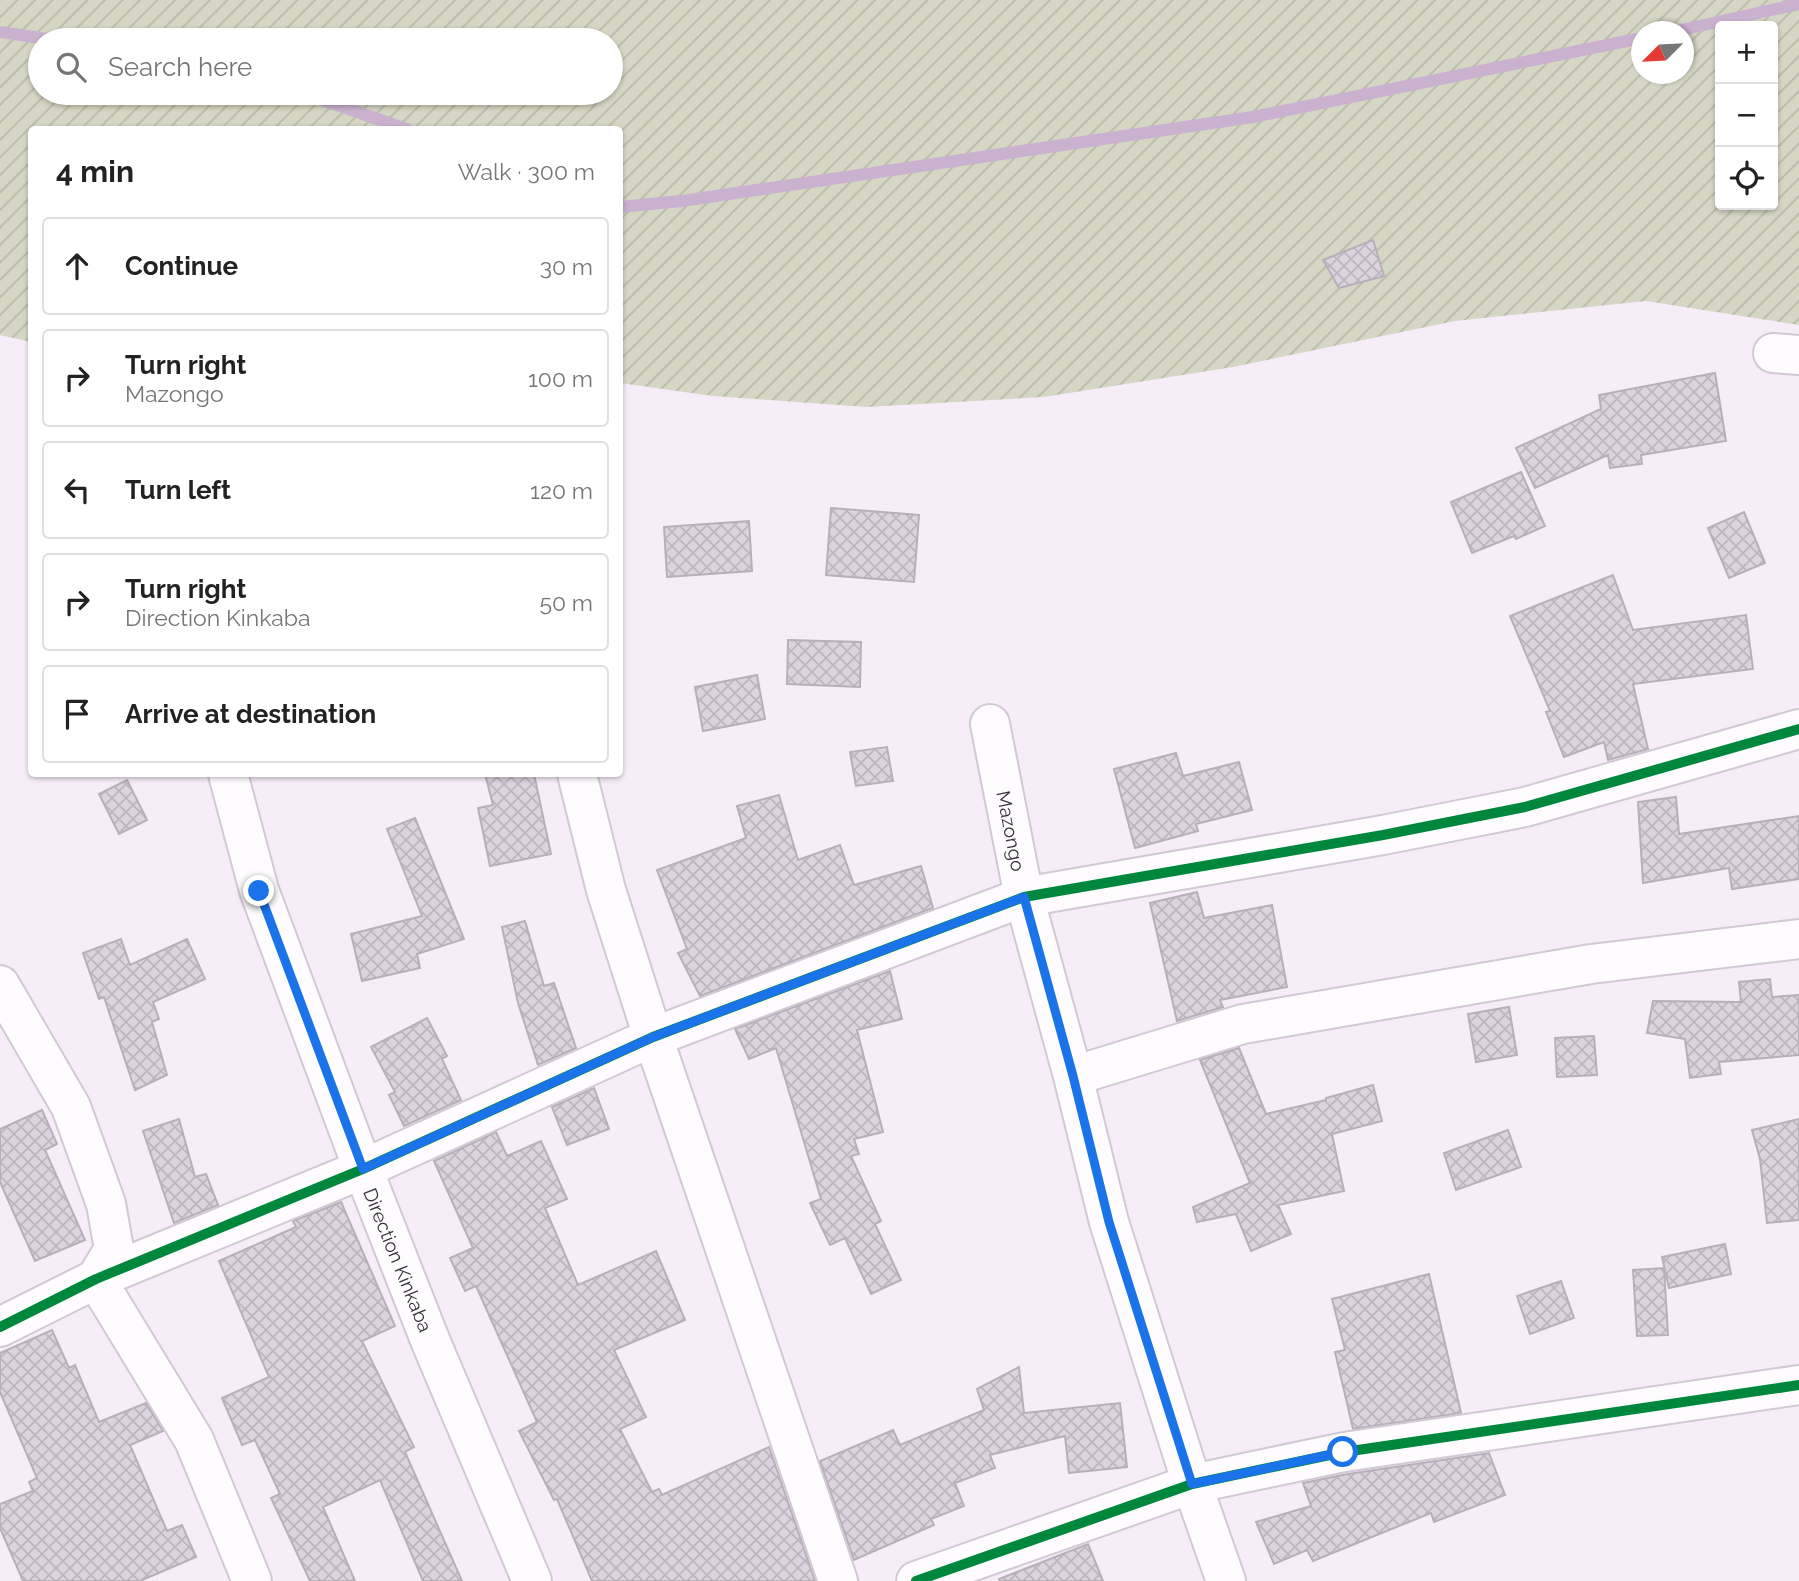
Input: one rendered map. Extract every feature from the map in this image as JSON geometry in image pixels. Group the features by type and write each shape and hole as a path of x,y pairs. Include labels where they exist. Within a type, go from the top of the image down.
{"street":[{"name":"Mazongo","path":"989,724 1024,897 1073,1076 1109,1222 1192,1484 1226,1581"},
{"path":"0,1327 96,1279 363,1169 653,1037 1024,897 1525,807 1799,729"},
{"name":"Direction Kinkaba","path":"229,777 259,891 363,1169 430,1340 532,1581"},
{"path":"578,777 606,890 653,1037 838,1581"},
{"path":"1073,1076 1243,1024 1591,964 1799,939"},
{"path":"0,985 71,1107 106,1204 114,1249 96,1279"},
{"path":"96,1279 194,1440 252,1581"},
{"path":"915,1581 1192,1484 1343,1452 1799,1385"}],"green space":[{"path":"0,0 1799,0 1799,325 1646,301 1455,321 1233,367 1044,397 867,407 713,396 623,383 623,126 28,126 28,341 0,335"}],"building":[{"path":"1373,240 1384,276 1339,288 1323,260"},
{"path":"1715,373 1726,441 1641,455 1642,464 1610,468 1608,455 1535,488 1516,448 1601,409 1599,395"},
{"path":"1521,472 1545,526 1516,539 1514,536 1472,553 1451,502"},
{"path":"831,508 919,515 914,582 826,575"},
{"path":"1744,512 1765,563 1729,578 1708,528"},
{"path":"749,521 752,571 667,577 664,527"},
{"path":"1613,575 1633,630 1746,615 1753,669 1633,684 1648,749 1608,760 1604,742 1564,757 1546,712 1550,711 1510,616"},
{"path":"788,640 861,642 860,687 787,684"},
{"path":"757,675 765,719 703,731 695,687"},
{"path":"887,747 893,781 856,786 850,752"},
{"path":"1176,753 1183,776 1239,762 1252,810 1196,824 1198,831 1135,848 1114,769"},
{"path":"486,777 535,777 551,854 490,866 478,808 493,805"},
{"path":"127,780 147,820 119,834 99,794"},
{"path":"779,795 798,860 840,845 854,885 921,866 933,908 700,996 678,953 687,949 657,870 746,838 737,806"},
{"path":"1676,797 1679,834 1799,816 1799,879 1732,889 1729,868 1643,883 1638,802"},
{"path":"415,818 464,939 417,954 420,968 362,981 351,934 422,916 387,829"},
{"path":"1197,892 1204,918 1272,905 1287,987 1220,1000 1223,1007 1177,1021 1150,903"},
{"path":"525,921 544,986 554,983 576,1048 538,1065 518,1003 502,927"},
{"path":"121,939 130,965 187,939 205,979 153,1002 159,1019 152,1022 167,1075 135,1090 104,997 99,999 83,953"},
{"path":"890,971 902,1019 857,1030 883,1132 854,1139 859,1154 851,1156 881,1221 875,1224 901,1280 871,1294 845,1238 830,1245 810,1203 821,1199 776,1048 749,1059 735,1029"},
{"path":"1770,979 1772,997 1799,995 1799,1055 1719,1062 1721,1074 1690,1078 1685,1039 1647,1033 1653,1001 1741,1002 1739,982"},
{"path":"1509,1007 1517,1055 1476,1062 1468,1014"},
{"path":"427,1018 447,1056 442,1059 461,1100 404,1126 389,1095 395,1092 371,1047"},
{"path":"1594,1036 1597,1075 1557,1077 1555,1038"},
{"path":"1239,1048 1266,1114 1326,1100 1373,1085 1382,1121 1332,1134 1344,1191 1278,1205 1291,1234 1251,1251 1236,1214 1197,1222 1193,1207 1250,1183 1200,1060"},
{"path":"594,1088 609,1129 567,1145 552,1107"},
{"path":"42,1110 57,1144 45,1150 85,1240 35,1261 0,1182 0,1129"},
{"path":"179,1119 195,1177 206,1174 218,1205 174,1223 143,1131"},
{"path":"1799,1119 1799,1220 1767,1223 1760,1159 1752,1130"},
{"path":"1508,1130 1521,1167 1456,1190 1444,1153"},
{"path":"496,1132 507,1156 541,1141 567,1199 545,1208 578,1285 656,1251 685,1320 614,1350 646,1417 620,1429 652,1492 659,1489 662,1495 769,1447 815,1581 592,1581 557,1499 554,1500 519,1431 537,1422 476,1286 465,1291 450,1258 473,1248 434,1161"},
{"path":"341,1202 395,1326 362,1341 414,1447 405,1452 462,1581 423,1581 380,1480 323,1507 355,1581 310,1581 271,1498 280,1494 255,1440 242,1445 222,1398 269,1377 219,1261 296,1227 293,1221"},
{"path":"1725,1244 1731,1274 1669,1288 1662,1257"},
{"path":"1664,1268 1668,1335 1637,1336 1633,1270"},
{"path":"1429,1274 1461,1413 1353,1429 1335,1352 1345,1350 1332,1299"},
{"path":"1561,1281 1574,1318 1530,1334 1517,1296"},
{"path":"52,1330 69,1368 75,1365 99,1422 146,1403 163,1431 130,1445 167,1531 182,1525 196,1557 140,1581 23,1581 0,1528 0,1504 33,1491 29,1482 37,1478 0,1392 0,1353"},
{"path":"1019,1367 1024,1413 1120,1403 1127,1467 1069,1473 1065,1436 990,1455 995,1468 955,1483 964,1506 931,1519 934,1525 854,1560 820,1461 893,1430 900,1445 984,1410 977,1389"},
{"path":"1489,1453 1505,1495 1434,1522 1431,1513 1313,1561 1307,1550 1274,1564 1256,1522 1311,1506 1303,1483"},
{"path":"1088,1544 1103,1581 999,1579"}],"waterway":[{"path":"1694,27 1799,4"},
{"path":"0,32 28,36"},
{"path":"623,207 682,201 1253,117 1631,40"},
{"path":"337,105 398,126"}],"cycle path":[{"path":"0,1327 96,1279 363,1169 653,1037 1024,897 1383,835 1525,807 1799,729"},
{"path":"916,1581 1192,1484 1344,1452 1799,1385"}],"route":[{"path":"259,891 363,1169 653,1037 1024,897 1073,1076 1109,1222 1192,1484 1343,1452"}]}
